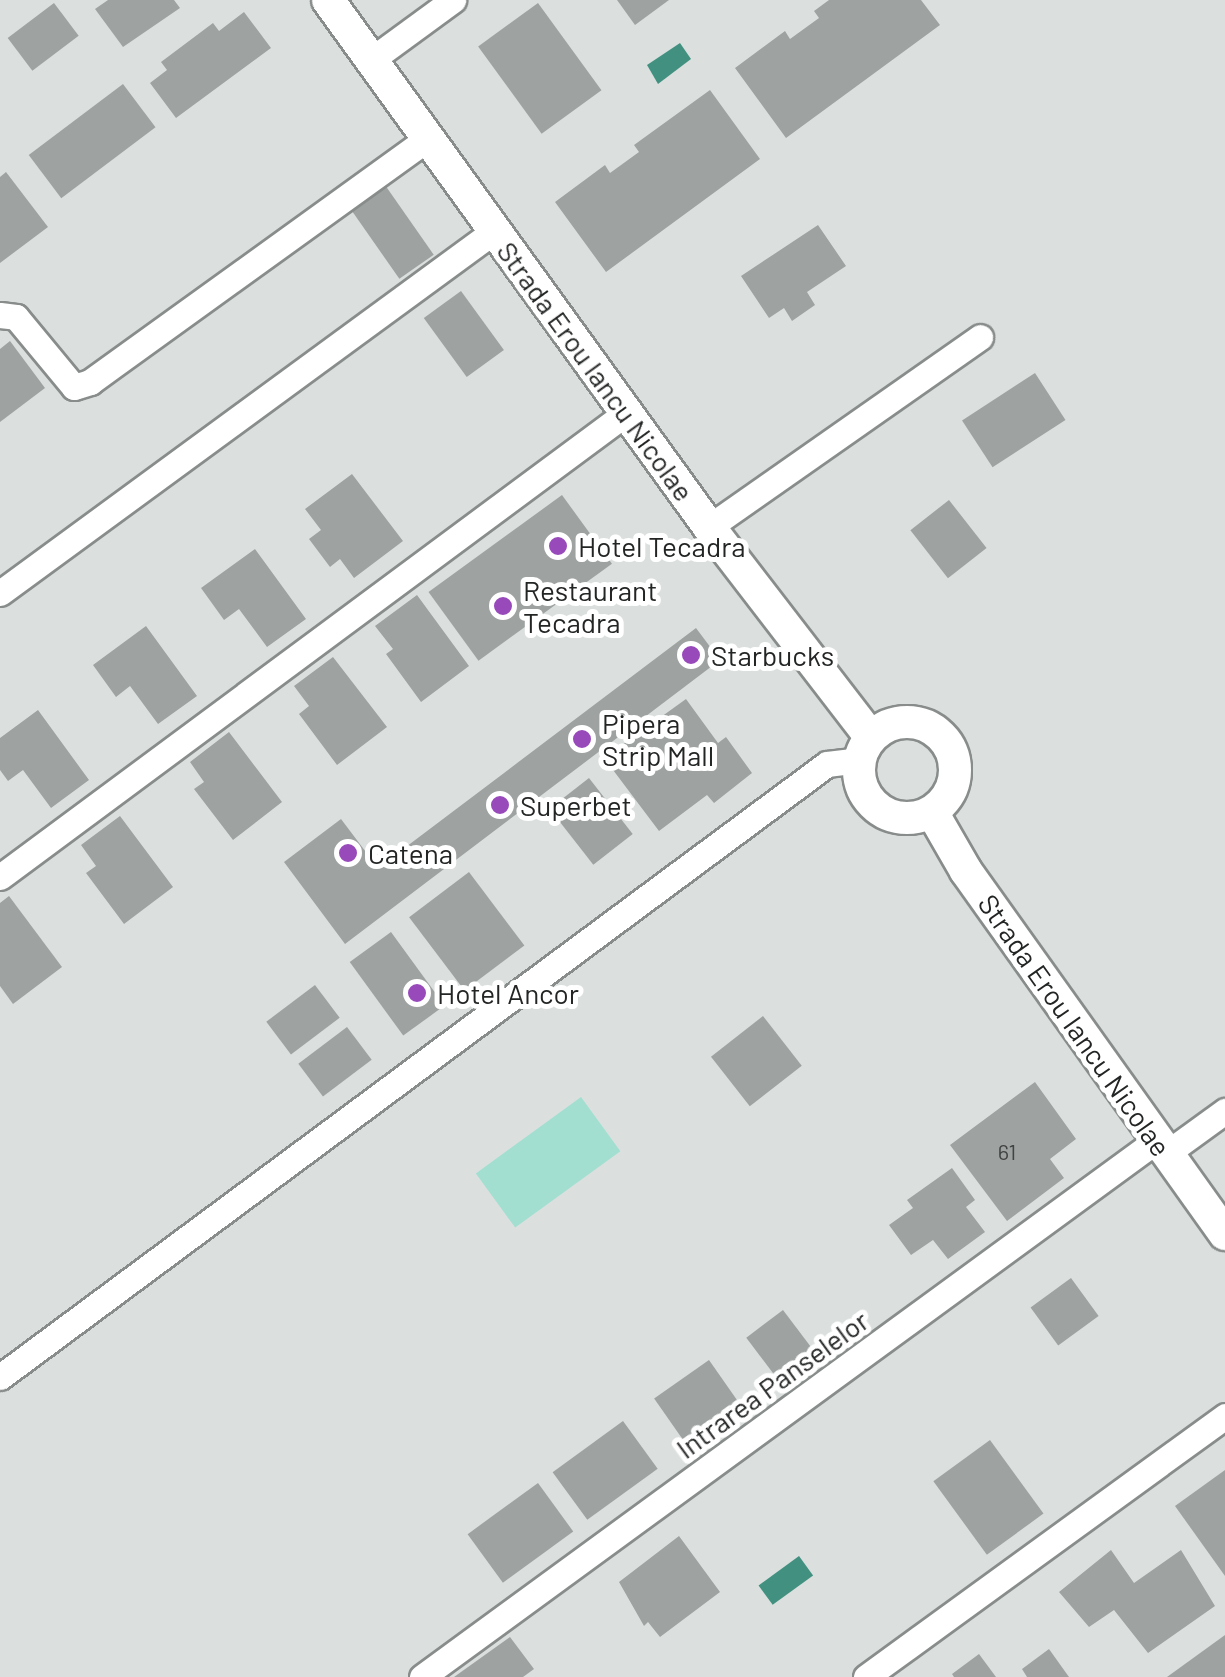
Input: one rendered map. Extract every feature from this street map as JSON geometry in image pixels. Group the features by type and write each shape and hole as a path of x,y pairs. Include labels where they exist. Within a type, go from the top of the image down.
{"street":[{"name":"Strada Erou Iancu Nicolae","path":"328,0 865,748"},
{"path":"371,60 453,0"},
{"path":"0,315 16,318 74,387 90,382 427,138"},
{"path":"0,593 494,231"},
{"path":"709,527 980,337"},
{"path":"0,878 626,413"},
{"path":"0,1378 827,764 865,748 900,722 917,722 945,740 956,770 945,801 932,812 900,819 884,813 862,790 865,748"},
{"name":"Strada Erou Iancu Nicolae","path":"932,812 966,872 1225,1234"},
{"name":"Intrarea Panselelor","path":"422,1677 1162,1146 1225,1111"},
{"path":"866,1677 1225,1416"}],"shaded area":[{"path":"680,43 691,59 658,84 647,65"},
{"path":"581,1097 620,1151 515,1228 476,1173"},
{"path":"799,1556 813,1575 773,1605 759,1585"}],"building":[{"path":"108,0 174,0 180,8 123,47 95,9"},
{"path":"617,0 669,0 635,25"},
{"path":"829,0 921,0 940,25 786,138 735,68 785,31 790,39 819,18 814,11"},
{"path":"54,3 79,36 32,71 8,38"},
{"path":"538,3 601,90 542,134 478,46"},
{"path":"244,12 271,48 176,118 150,83 167,70 161,62 213,23 219,31"},
{"path":"123,84 155,127 61,198 29,155"},
{"path":"710,90 760,159 606,272 555,202 605,165 610,173 639,152 634,145"},
{"path":"6,172 48,227 0,263 0,177"},
{"path":"385,185 434,255 399,279 351,209"},
{"path":"818,225 846,266 807,292 815,305 792,321 784,308 769,318 741,276"},
{"path":"461,291 504,350 467,377 424,318"},
{"path":"10,341 45,388 0,422 0,349"},
{"path":"1035,373 1065,420 993,467 962,420"},
{"path":"352,474 403,541 354,578 340,559 330,567 309,539 321,530 305,509"},
{"path":"562,495 612,564 478,661 429,592"},
{"path":"949,500 987,548 948,578 910,530"},
{"path":"255,549 306,619 267,647 239,609 224,620 201,588"},
{"path":"417,595 469,666 421,702 386,654 393,649 375,626"},
{"path":"146,626 197,696 158,724 130,686 116,697 93,665"},
{"name":"Pipera Strip Mall","path":"696,628 720,660 345,944 284,862 341,819 378,868"},
{"path":"333,657 387,727 337,765 299,714 309,706 294,686"},
{"path":"686,699 718,743 726,737 752,773 714,803 707,795 659,831 604,758"},
{"path":"38,710 89,780 51,808 23,770 8,781 0,770 0,738"},
{"path":"229,732 282,802 233,840 194,789 204,782 190,762"},
{"path":"589,778 633,834 593,865 550,809"},
{"path":"120,816 173,887 124,924 86,873 96,866 81,845"},
{"path":"469,872 524,945 464,991 409,917"},
{"path":"9,896 62,967 13,1004 0,986 0,903"},
{"path":"391,932 444,1006 403,1036 350,962"},
{"path":"315,985 340,1018 291,1054 266,1022"},
{"path":"763,1016 802,1066 750,1106 711,1057"},
{"path":"347,1027 372,1060 323,1096 298,1064"},
{"path":"1035,1082 1076,1139 1050,1159 1064,1178 1007,1221 950,1145"},
{"path":"952,1168 975,1200 966,1207 985,1232 948,1259 933,1240 911,1255 889,1225 913,1208 907,1200"},
{"path":"1071,1278 1099,1316 1058,1345 1031,1307"},
{"path":"783,1310 819,1357 782,1385 746,1338"},
{"path":"709,1360 744,1410 689,1448 654,1398"},
{"path":"623,1421 658,1469 587,1520 553,1472"},
{"path":"990,1440 1043,1514 987,1555 933,1481"},
{"path":"1225,1470 1225,1576 1175,1506"},
{"path":"538,1483 573,1532 503,1583 468,1534"},
{"path":"679,1536 720,1592 660,1637 648,1622 644,1626 619,1582"},
{"path":"1111,1550 1134,1583 1181,1550 1215,1606 1148,1653 1114,1610 1089,1627 1059,1592"},
{"path":"1225,1635 1225,1677 1167,1677"},
{"path":"510,1637 534,1669 523,1677 454,1677"},
{"path":"1049,1649 1069,1677 1027,1677 1022,1669"},
{"path":"979,1654 996,1677 954,1677 952,1674"}],"place":[{"name":"Hotel Tecadra","path":"558,546"},
{"name":"Restaurant Tecadra","path":"503,606"},
{"name":"Starbucks","path":"691,655"},
{"name":"Pipera Strip Mall","path":"582,739"},
{"name":"Superbet","path":"500,805"},
{"name":"Catena","path":"348,853"},
{"name":"Hotel Ancor","path":"417,993"}]}
